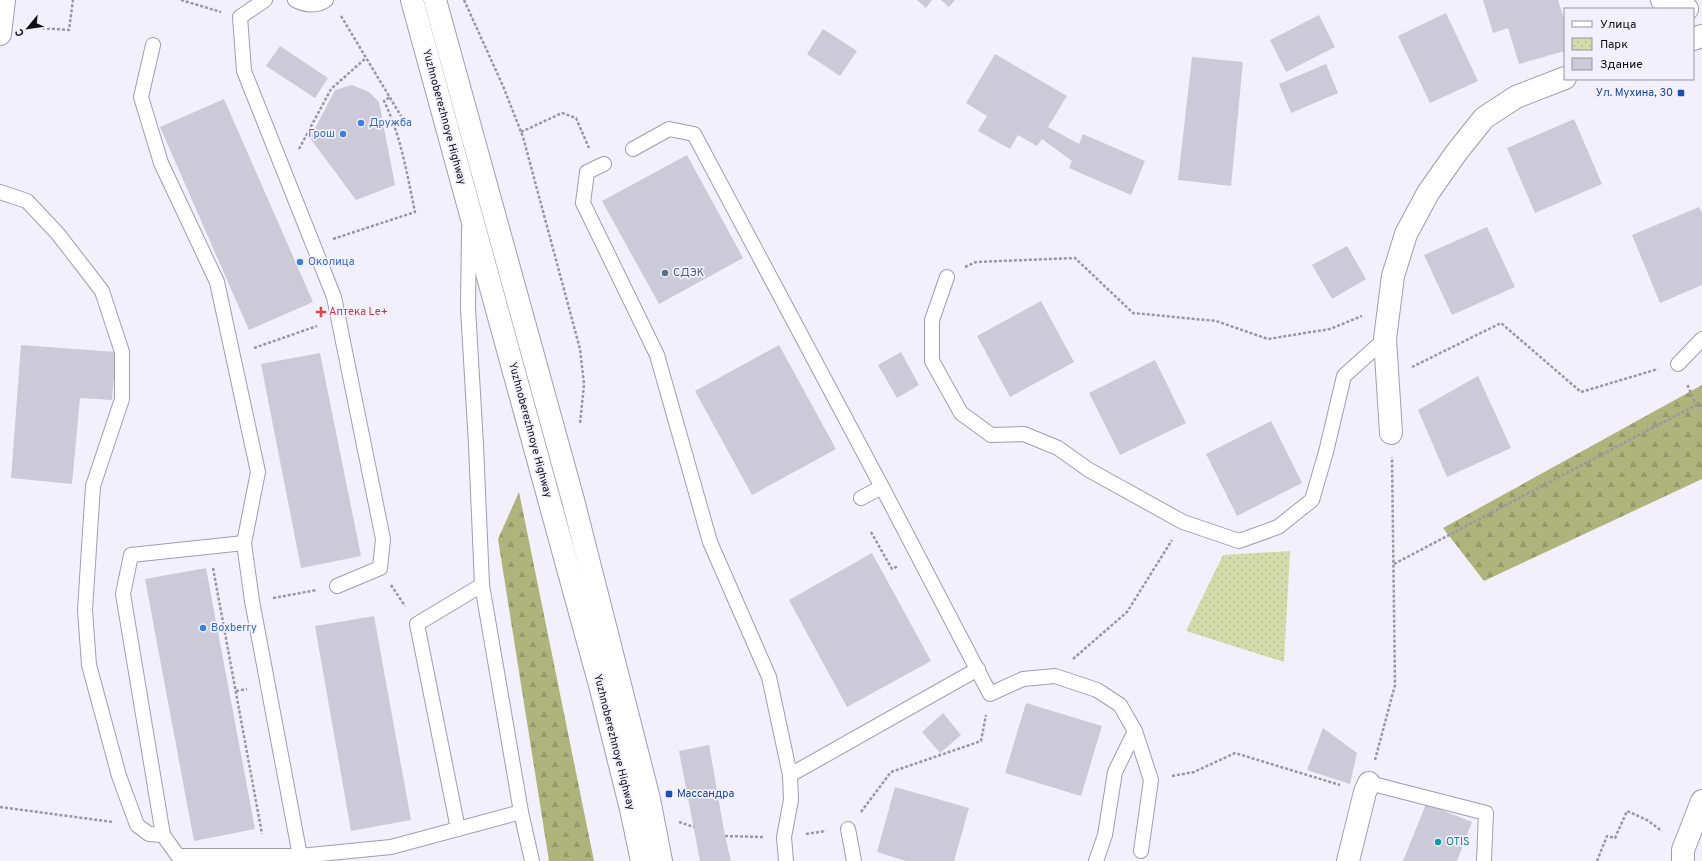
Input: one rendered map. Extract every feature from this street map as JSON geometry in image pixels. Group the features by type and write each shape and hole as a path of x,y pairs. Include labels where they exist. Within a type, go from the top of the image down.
{"main road":[{"path":"0,30 4,0"},
{"name":"Yuzhnoberezhnoye Highway","path":"412,0 600,685 631,809 642,861"},
{"name":"Yuzhnoberezhnoye Highway","path":"435,0 573,500 649,799 661,861"},
{"path":"1662,0 1684,8"},
{"path":"1391,433 1385,338 1393,276 1406,234 1428,193 1456,153 1484,118 1516,97 1564,78"},
{"path":"1348,861 1367,788"},
{"path":"1683,856 1702,801"}],"lane":[{"path":"265,0 240,17 244,70 334,296 383,539 380,568 337,586"},
{"path":"295,0 305,4 314,5 326,0"},
{"path":"153,45 141,97 161,163 217,282 258,472 244,543 252,601 300,856"},
{"path":"633,149 670,129 694,134 882,487 990,694 1023,679 1055,676 1097,690 1120,704 1135,731 1151,780 1141,851"},
{"path":"600,166 587,172 583,203 657,355 710,542 770,677 790,775 791,800 784,837 786,861"},
{"path":"0,192 27,202 58,234 102,291 122,352 122,399 93,486 85,610 89,665 119,776 137,825 149,834 163,835"},
{"path":"469,207 468,308 482,585 521,812 532,861"},
{"path":"947,277 932,320 932,361 961,413 991,435 1024,434 1058,448 1095,473 1183,522 1239,541 1278,527 1312,500 1326,452 1344,376 1385,338"},
{"path":"1678,364 1702,339"},
{"path":"861,498 882,487"},
{"path":"244,543 131,555 123,594 163,835 178,856 300,856 391,847 521,812"},
{"path":"458,829 417,624 482,585"},
{"path":"790,775 978,669"},
{"path":"1096,861 1105,835 1115,772 1135,731"},
{"path":"1367,788 1486,813 1484,861"},
{"path":"848,829 854,861"}],"path":[{"path":"0,30 69,30 73,0"},
{"path":"181,0 240,17"},
{"path":"464,0 503,86 523,137"},
{"path":"339,13 401,116"},
{"path":"286,177 304,138 331,89 366,58"},
{"path":"314,246 415,212 401,147 392,118 384,101 390,97"},
{"path":"521,132 562,113 576,118 600,166"},
{"path":"947,277 976,262 1075,258 1133,313 1216,321 1268,339 1330,329 1390,305"},
{"path":"233,355 338,319"},
{"path":"1388,379 1501,323 1582,392 1678,364"},
{"path":"1394,564 1696,405"},
{"path":"1151,780 1194,772 1235,753 1367,788 1395,685 1391,433"},
{"path":"1055,676 1127,612 1183,522"},
{"path":"871,532 892,569"},
{"path":"209,547 263,835 255,837"},
{"path":"380,568 417,624"},
{"path":"252,601 337,586"},
{"path":"725,836 784,837 848,829 891,772 981,741 990,694"},
{"path":"0,807 137,825"},
{"path":"1597,861 1608,836 1615,838 1627,811 1647,820 1669,836 1683,856"},
{"path":"676,821 694,828"}],"green space":[{"path":"1702,385 1702,479 1484,581 1443,528"},
{"path":"519,492 594,861 549,861 498,539"},
{"path":"1290,551 1284,662 1186,631 1223,555"}],"building":[{"path":"917,0 932,0 926,8"},
{"path":"941,0 955,0 949,7"},
{"path":"1483,0 1558,0 1564,19 1564,51 1519,64 1508,28 1493,33"},
{"path":"1446,13 1478,81 1430,103 1398,36"},
{"path":"1319,15 1335,47 1286,72 1270,40"},
{"path":"823,29 857,51 840,76 807,54"},
{"path":"280,46 328,78 315,98 266,66"},
{"path":"995,54 1067,96 1048,127 1079,144 1083,134 1145,161 1131,195 1069,168 1072,161 1042,139 1037,146 1018,135 1010,149 978,131 987,116 966,103"},
{"path":"1192,57 1243,62 1231,186 1178,180"},
{"path":"1326,64 1338,93 1291,113 1279,84"},
{"path":"352,85 369,92 379,102 395,185 356,200 310,138 335,90"},
{"path":"224,99 313,302 249,330 160,127"},
{"path":"1574,119 1602,184 1535,213 1507,148"},
{"path":"687,155 743,258 659,304 602,201"},
{"path":"1699,207 1702,213 1702,285 1660,303 1632,235"},
{"path":"1487,227 1515,287 1452,315 1424,255"},
{"path":"1347,246 1366,279 1332,299 1312,265"},
{"path":"1041,301 1074,362 1010,397 977,336"},
{"path":"21,345 116,352 112,400 80,398 72,484 11,478"},
{"path":"779,345 836,449 752,495 695,391"},
{"path":"901,352 919,385 897,398 878,365"},
{"path":"320,353 361,556 301,568 261,364"},
{"path":"1155,360 1186,423 1120,455 1089,393"},
{"path":"1478,376 1511,448 1447,477 1418,410"},
{"path":"1271,421 1302,483 1237,516 1206,454"},
{"path":"872,553 931,661 847,707 789,600"},
{"path":"206,568 255,829 194,841 145,579"},
{"path":"374,616 411,820 351,831 315,626"},
{"path":"1026,703 1102,726 1081,796 1005,773"},
{"path":"943,713 961,735 940,753 922,732"},
{"path":"1323,728 1357,753 1350,784 1307,770"},
{"path":"709,745 725,836 731,861 700,861 679,751"},
{"path":"895,787 969,808 954,861 906,861 877,852"},
{"name":"OTIS","path":"1426,804 1472,822 1457,861 1403,861"}],"place":[{"name":"Ул. Мухина, 30","path":"1681,93"},
{"name":"Дружба","path":"361,123"},
{"name":"Грош","path":"343,134"},
{"name":"Околица","path":"300,262"},
{"name":"СДЭК","path":"665,273"},
{"name":"Аптека Le+","path":"321,312"},
{"name":"Boxberry","path":"203,628"},
{"name":"Массандра","path":"669,794"},
{"name":"OTIS","path":"1438,842"}]}
